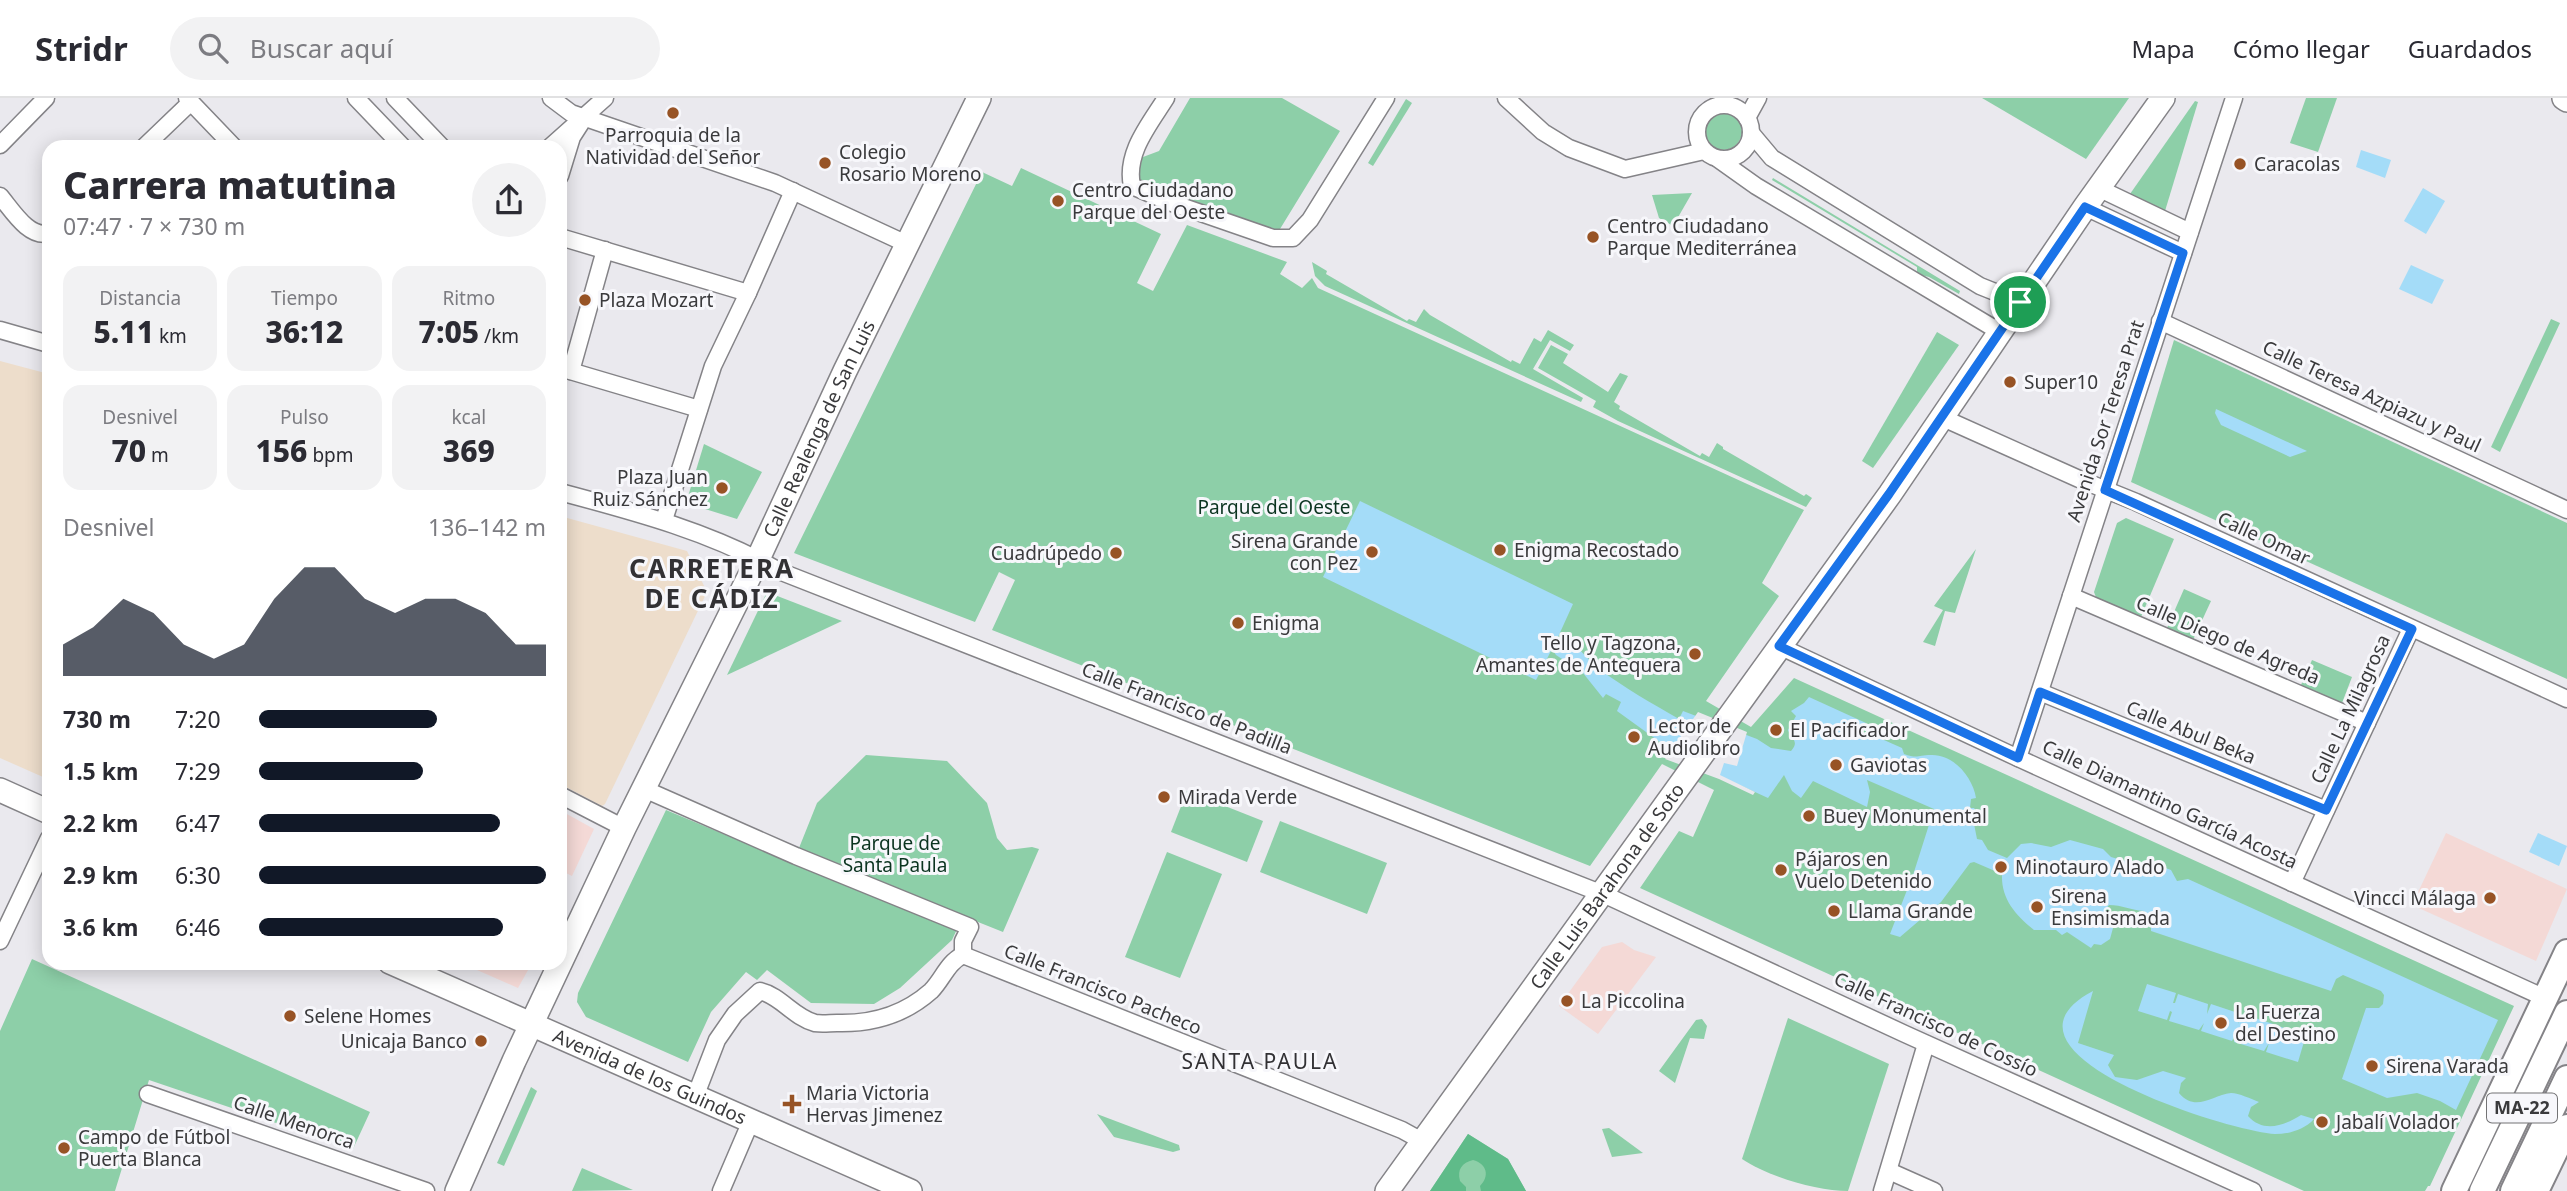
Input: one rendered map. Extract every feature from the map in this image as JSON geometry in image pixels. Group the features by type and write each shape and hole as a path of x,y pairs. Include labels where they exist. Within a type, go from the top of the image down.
{"main road":[{"name":"Calle Realenga de San Luis","path":"567,948 758,559 845,371 979,98"},
{"name":"Calle Luis Barahona de Soto","path":"1387,1191 1943,418 2092,197 2163,98"},
{"path":"0,790 42,809"},
{"path":"2454,1191 2567,952"},
{"name":"Avenida de los Guindos","path":"422,970 531,1024 910,1191"},
{"name":"Calle Realenga de San Luis","path":"457,1191 557,970"},
{"name":"MA-22","path":"2482,1191 2567,1013"},
{"name":"MA-22","path":"2513,1191 2567,1078"},
{"path":"2536,1191 2567,1127"}],"street":[{"path":"0,145 46,98"},
{"path":"356,98 396,140"},
{"path":"395,98 435,140"},
{"path":"551,98 568,112 793,191 909,244"},
{"path":"567,153 572,137 584,118 583,98"},
{"path":"558,140 606,98"},
{"path":"1166,98 1133,152 1128,171 1132,186 1169,202 1273,238 1293,238 1310,220 1386,98"},
{"path":"1506,98 1529,121 1562,144 1625,169 1711,155 1726,159 1741,153 1746,148 1749,125 1758,98"},
{"name":"Avenida Sor Teresa Prat","path":"2018,758 2234,98"},
{"path":"151,140 189,100 227,140"},
{"path":"2000,332 1756,186 1711,155 1697,136 1699,120 1711,108 1727,105 1742,111 1772,158 1980,286 2020,302"},
{"path":"664,520 713,366 793,191"},
{"path":"0,196 33,233 42,234"},
{"path":"2092,197 2190,232"},
{"path":"2092,197 2183,253"},
{"path":"567,239 748,293"},
{"path":"567,366 606,250"},
{"name":"Calle Teresa Azpiazu y Paul","path":"2160,321 2567,510"},
{"path":"0,330 42,342"},
{"path":"567,369 699,409"},
{"name":"Calle Omar","path":"1943,418 2567,699"},
{"name":"Calle Francisco de Padilla","path":"567,494 664,520 792,576 1603,894"},
{"name":"Calle Diego de Agreda","path":"2071,596 2367,723"},
{"name":"Calle La Milagrosa","path":"2292,883 2412,629"},
{"name":"Calle Diamantino García Acosta","path":"1779,646 2545,998"},
{"name":"Calle Abul Beka","path":"2040,692 2326,810"},
{"path":"644,789 796,856 970,927 962,941 962,955 953,960 932,989 909,1007 882,1020 845,1024 816,1023 794,1014 769,993 760,991 735,1014 717,1040 695,1097"},
{"path":"567,800 624,828"},
{"path":"0,941 42,853"},
{"name":"Calle Francisco de Cossío","path":"1603,894 1926,1044 2253,1191"},
{"name":"Calle Francisco Pacheco","path":"962,955 1402,1130 1422,1141"},
{"path":"1882,1191 1926,1044"},
{"name":"Calle Menorca","path":"148,1094 426,1191"},
{"path":"721,1191 751,1121"},
{"path":"1889,1171 1934,1191"}],"shaded area":[{"path":"0,361 42,372 42,777 0,758"},
{"path":"567,518 687,551 707,592 602,806 567,788"},
{"path":"567,814 594,829 572,876 567,874"},
{"name":"Vincci Málaga","path":"2446,833 2567,889 2536,961 2412,905"},
{"path":"1622,942 1634,950 1656,957 1598,1034 1559,1006 1602,947"},
{"path":"477,970 528,970 518,988"}],"green space":[{"path":"1190,98 1282,98 1340,131 1280,229 1282,232 1275,234 1152,188 1140,181 1138,162 1143,157 1159,151"},
{"path":"1982,98 2129,98 2086,159"},
{"path":"2306,98 2337,98 2318,152 2290,143"},
{"path":"1406,99 1412,103 1373,166 1368,163"},
{"path":"2195,101 2198,102 2165,211 2130,194"},
{"path":"1723,112 1736,118 1742,131 1736,144 1723,150 1710,144 1704,131 1710,118"},
{"name":"Parque del Oeste","path":"1021,168 1161,234 1137,283 1153,291 1187,225 1287,262 1280,274 1302,288 1312,278 1318,288 1804,510 1762,583 1779,596 1706,701 1751,727 1794,678 2514,1006 2430,1186 2425,1191 2304,1191 1640,888 1679,831 1693,837 1714,790 1662,764 1590,866 992,630 1015,580 999,572 975,622 794,553 982,172 1012,186"},
{"path":"1773,178 1960,291 1959,294 1929,277 1917,274 1917,267 1772,180"},
{"path":"1692,193 1673,226 1659,218 1652,195"},
{"path":"1312,262 1327,271 1326,274 1407,321 1409,319 1416,322 1424,309 1511,362 1512,360 1520,364 1534,338 1541,342 1548,330 1574,345 1570,351 1550,340 1533,369 1583,398 1581,402 1325,286 1315,276"},
{"path":"2551,319 2560,323 2500,452 2491,447"},
{"path":"1937,332 1959,345 1873,468 1862,461"},
{"path":"2174,340 2567,523 2567,679 2131,482"},
{"path":"1551,345 1568,354 1563,363 1608,392 1620,373 1628,376 1614,402 1620,406 1619,409 1700,456 1702,453 1709,457 1717,443 1804,496 1806,494 1812,498 1806,507 1593,407 1596,401 1538,368"},
{"name":"Plaza Juan Ruiz Sánchez","path":"704,444 762,472 737,519 686,503"},
{"path":"2126,518 2174,539 2141,617 2097,600 2094,592 2117,523"},
{"path":"1976,549 1955,613 1945,611 1935,646 1923,642 1943,610 1934,606"},
{"path":"2184,589 2211,601 2193,640 2167,628"},
{"path":"767,592 842,621 727,675"},
{"path":"2312,660 2352,677 2342,703 2301,685"},
{"name":"Parque de Santa Paula","path":"866,755 947,761 987,803 997,838 1007,850 1032,847 1039,849 1003,932 963,916 952,940 900,988 874,1004 811,1003 767,970 757,980 746,972 711,1012 688,1062 586,1017 577,1002 578,993 666,810 793,863 817,803"},
{"path":"1187,791 1263,821 1247,862 1171,832"},
{"path":"1280,821 1387,863 1367,914 1260,872"},
{"path":"1167,852 1222,874 1180,978 1125,957"},
{"path":"32,959 42,964 42,970 56,970 370,1112 353,1149 149,1080 115,1191 0,1191 0,1031"},
{"path":"1788,1018 1889,1064 1848,1191 1822,1189 1794,1182 1766,1172 1742,1159"},
{"path":"1702,1019 1707,1026 1704,1039 1690,1038 1675,1083 1659,1071 1696,1020"},
{"path":"531,1087 537,1091 504,1166 497,1163"},
{"path":"1097,1114 1179,1145 1180,1150 1173,1152 1114,1137"},
{"path":"1609,1128 1643,1153 1612,1157 1602,1129"},
{"path":"1468,1134 1508,1159 1526,1191 1430,1191"},
{"path":"1468,1134 1508,1159 1526,1191 1481,1191 1480,1186 1486,1174 1484,1167 1473,1160 1463,1165 1460,1170 1460,1181 1466,1191 1430,1191"},
{"path":"582,1168 633,1190 572,1191"}],"water":[{"path":"2361,150 2391,160 2385,178 2356,167"},
{"path":"2423,188 2445,201 2426,234 2404,221"},
{"path":"2411,265 2444,280 2432,304 2399,289"},
{"path":"2216,409 2307,451 2290,457 2221,425 2215,413"},
{"path":"1360,501 1573,604 1558,637 1562,640 1562,636 1573,643 1594,665 1619,683 1679,719 1683,711 1757,739 1771,748 1791,751 1795,742 1788,730 1796,716 1791,711 1809,697 1866,723 1857,730 1859,737 1864,734 1875,736 1902,748 1904,754 1915,757 1939,756 1955,763 1967,775 1974,790 1976,798 1971,799 1970,808 1974,808 1978,814 1974,824 1977,839 1982,840 1988,850 2007,858 2021,844 2051,847 2070,840 2103,849 2111,857 2139,865 2149,872 2160,866 2171,870 2177,881 2188,879 2498,1020 2456,1110 2417,1093 2387,1098 2342,1079 2366,1008 2379,1008 2383,1004 2384,995 2381,991 2343,975 2336,979 2331,991 2151,931 2151,923 2144,911 2109,905 2102,914 2104,920 2113,928 2110,939 2101,945 2094,944 2091,948 2067,932 2062,935 2056,930 2034,930 2020,918 2006,898 2002,874 1974,862 1970,863 1941,902 1900,937 1890,934 1934,809 1867,780 1870,792 1867,807 1813,781 1801,798 1792,791 1784,775 1768,798 1720,776 1658,753 1664,745 1617,711 1621,702 1606,694 1603,698 1583,673 1556,655 1552,649 1536,680 1323,577"},
{"path":"2538,833 2567,846 2559,866 2529,852"},
{"path":"2147,984 2176,993 2173,1003 2178,994 2208,1004 2207,1014 2211,1004 2241,1014 2238,1024 2243,1014 2273,1024 2269,1034 2272,1036 2275,1025 2306,1035 2298,1062 2266,1052 2269,1043 2264,1051 2234,1042 2236,1033 2232,1041 2201,1031 2204,1023 2199,1030 2169,1021 2170,1011 2167,1020 2138,1011"},
{"path":"2093,991 2078,1043 2114,1055 2108,1065 2115,1077 2137,1080 2163,1071 2186,1078 2181,1083 2179,1093 2192,1102 2231,1093 2241,1095 2259,1102 2251,1107 2248,1116 2260,1125 2281,1125 2301,1115 2314,1119 2301,1129 2286,1133 2250,1130 2167,1104 2124,1085 2088,1063 2066,1039 2065,1015"}],"pier":[{"path":"1698,712 1747,732 1737,766 1724,763 1720,775 1755,792 1753,795 1665,759"}],"place":[{"name":"Parroquia de la Natividad del Señor","path":"673,113"},
{"name":"Colegio Rosario Moreno","path":"825,163"},
{"name":"Caracolas","path":"2240,164"},
{"name":"Centro Ciudadano Parque del Oeste","path":"1058,201"},
{"name":"Centro Ciudadano Parque Mediterránea","path":"1593,237"},
{"name":"Plaza Mozart","path":"585,300"},
{"name":"Super10","path":"2010,382"},
{"name":"Plaza Juan Ruiz Sánchez","path":"722,488"},
{"name":"Enigma Recostado","path":"1500,550"},
{"name":"Sirena Grande con Pez","path":"1372,552"},
{"name":"Cuadrúpedo","path":"1116,553"},
{"name":"Enigma","path":"1238,623"},
{"name":"Tello y Tagzona, Amantes de Antequera","path":"1695,654"},
{"name":"El Pacificador","path":"1776,730"},
{"name":"Lector de Audiolibro","path":"1634,737"},
{"name":"Gaviotas","path":"1836,765"},
{"name":"Mirada Verde","path":"1164,797"},
{"name":"Buey Monumental","path":"1809,816"},
{"name":"Minotauro Alado","path":"2001,867"},
{"name":"Pájaros en Vuelo Detenido","path":"1781,870"},
{"name":"Vincci Málaga","path":"2490,898"},
{"name":"Sirena Ensimismada","path":"2037,907"},
{"name":"Llama Grande","path":"1834,911"},
{"name":"La Piccolina","path":"1567,1001"},
{"name":"Selene Homes","path":"290,1016"},
{"name":"La Fuerza del Destino","path":"2221,1023"},
{"name":"Unicaja Banco","path":"481,1041"},
{"name":"Sirena Varada","path":"2372,1066"},
{"name":"Maria Victoria Hervas Jimenez","path":"792,1104"},
{"name":"Jabalí Volador","path":"2322,1122"},
{"name":"Campo de Fútbol Puerta Blanca","path":"64,1148"}],"district":[{"name":"CARRETERA DE CÁDIZ","path":"712,584"},
{"name":"SANTA PAULA","path":"1260,1062"}],"route":[{"path":"2085,207 2183,253 2105,490 2412,629 2326,810 2040,692 2018,758 1779,646 1943,418 2020,302 2085,207"}]}
